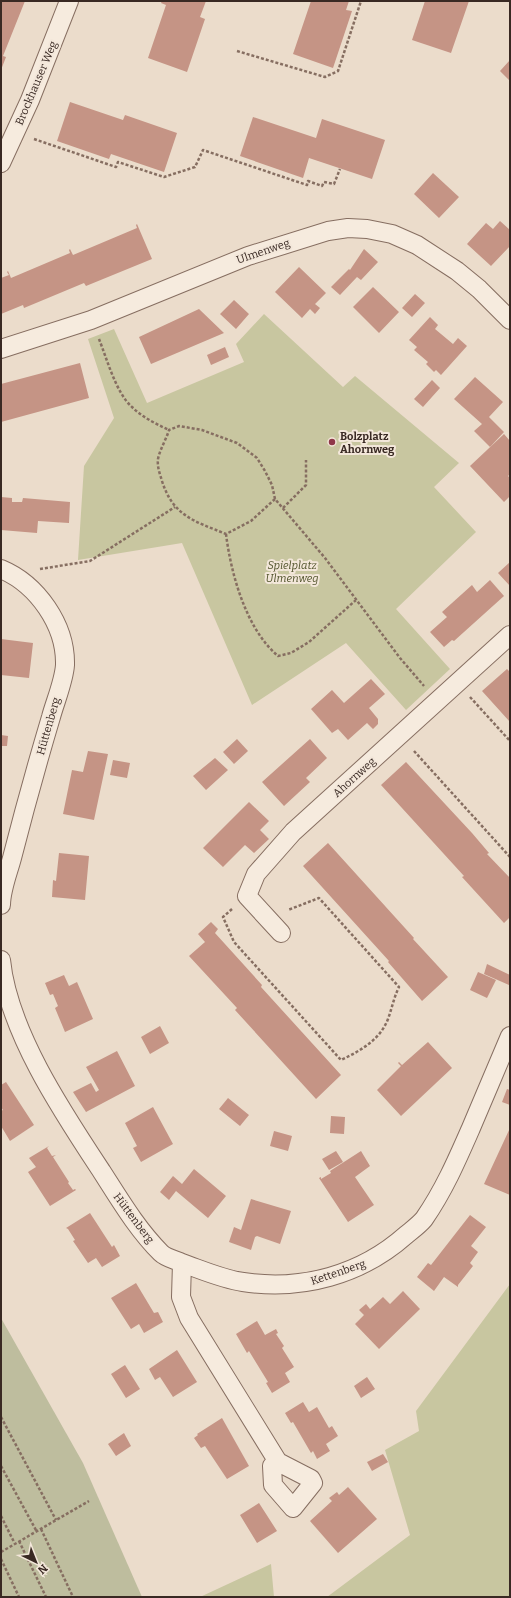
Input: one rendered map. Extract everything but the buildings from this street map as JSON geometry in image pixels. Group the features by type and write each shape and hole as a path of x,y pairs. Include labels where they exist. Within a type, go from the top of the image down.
{"street":[{"name":"Brockhauser Weg","path":"1,163 44,66 69,1"},
{"name":"Ulmenweg","path":"1,349 91,320 248,256 321,233 348,228 367,229 392,234 417,245 457,271 479,289 510,320"},
{"name":"Hüttenberg","path":"1,569 15,576 26,584 44,603 60,635 65,665 21,820 1,905"},
{"name":"Ahornweg","path":"247,896 256,874 293,832 510,635"},
{"path":"247,896 281,933"},
{"name":"Hüttenberg","path":"1,960 12,1007 29,1049 66,1118 136,1223 162,1254 182,1263"},
{"name":"Kettenberg","path":"182,1263 219,1277 243,1282 290,1285 311,1282 336,1275 363,1265 390,1250 423,1221 447,1182 510,1036"},
{"path":"182,1263 181,1297 189,1318 278,1462"}],"path":[{"path":"237,51 325,77 338,71 361,1"},
{"path":"15,133 116,167 118,162 164,177 194,167 203,150 307,185 308,181 322,186 324,182 334,184 340,168"},
{"path":"91,320 124,398 131,407 158,425 169,430 180,426 202,430 237,443 247,449 256,458 272,485 275,499 325,558 400,658 437,701"},
{"path":"169,430 160,451 158,460 158,470 164,488 175,507 187,517 226,534"},
{"path":"283,508 306,485 306,460"},
{"path":"226,534 251,521 275,499"},
{"path":"41,568 90,561 175,507"},
{"path":"226,534 235,583 257,631 268,648 278,656 291,653 309,642 356,600"},
{"path":"457,682 510,741"},
{"path":"400,735 510,857"},
{"path":"247,896 223,917 234,942 342,1060 368,1045 381,1032 388,1020 399,986 319,898 267,918"},
{"path":"1,1417 56,1520"},
{"path":"1,1466 37,1532"},
{"path":"1,1552 89,1501"},
{"path":"1,1516 15,1544"},
{"path":"41,1529 74,1597"},
{"path":"19,1541 46,1597"},
{"path":"1,1559 19,1597"}],"green space":[{"name":"Spielplatz Ulmenweg","path":"264,314 343,387 355,376 459,463 434,487 476,532 396,609 450,669 406,710 346,643 252,705 182,543 78,560 84,466 114,418 88,339 114,329 147,403 244,362 236,344"},
{"path":"510,1284 510,1597 327,1597 410,1535 385,1450 419,1431 416,1411"},
{"path":"1,1318 83,1463 142,1597 1,1597"},
{"path":"271,1564 274,1597 200,1597"}],"place":[{"name":"Bolzplatz Ahornweg","path":"332,442"}]}
